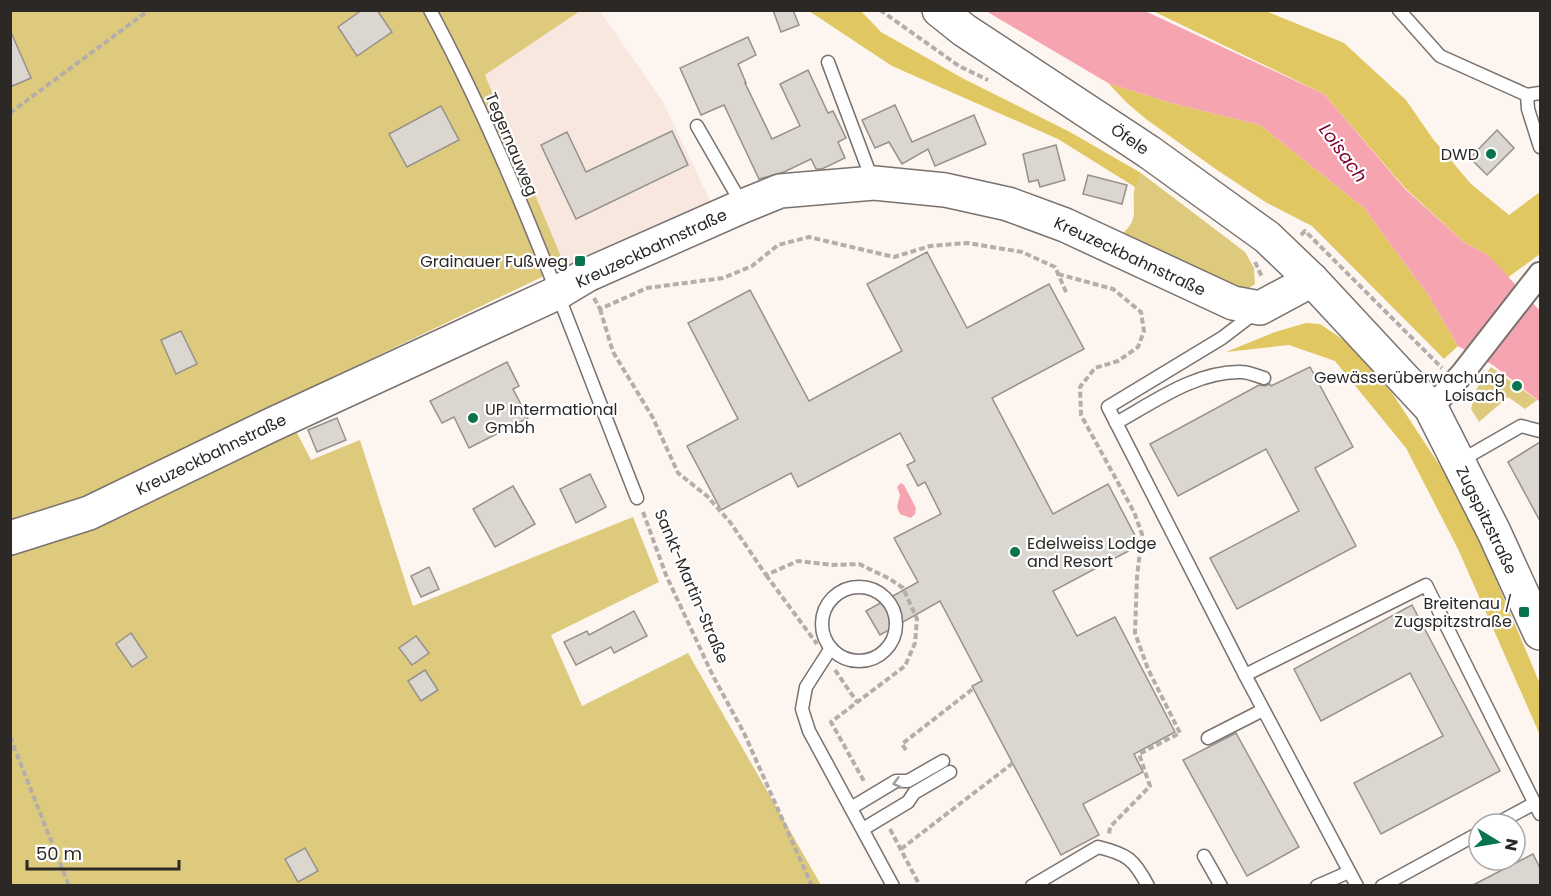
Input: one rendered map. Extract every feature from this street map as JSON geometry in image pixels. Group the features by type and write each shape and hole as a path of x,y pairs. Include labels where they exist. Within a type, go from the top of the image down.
{"street":[{"name":"Öfele","path":"939,10 964,30 1167,165 1266,237 1312,280 1431,408"},
{"name":"Kreuzeckbahnstraße","path":"10,538 89,513 571,285 780,191 874,183 945,190 1008,204 1065,225 1233,303 1260,308"},
{"path":"1431,408 1462,374 1540,274"},
{"path":"1260,308 1312,280"},
{"name":"Zugspitzstraße","path":"1431,408 1540,633"}],"lane":[{"name":"Tegernauweg","path":"430,10 571,285"},
{"path":"1400,10 1440,56 1527,95 1540,93"},
{"path":"828,62 874,183"},
{"path":"1527,95 1528,109 1540,147"},
{"path":"697,126 743,206"},
{"name":"Sankt-Martin-Straße","path":"571,285 637,498"},
{"path":"1260,308 1222,338 1107,407 1356,885"},
{"path":"1116,423 1181,387 1221,374 1243,372 1264,378"},
{"path":"1459,462 1521,426 1540,431"},
{"path":"1245,675 1426,585 1538,808"},
{"path":"828,652 851,661 863,661 884,652 896,632 893,609 886,599 865,588 852,588 835,597 824,612 822,625 828,652 806,687 802,709 809,731 893,885"},
{"path":"1208,738 1263,710"},
{"path":"851,808 896,781 908,780 943,761"},
{"path":"863,829 908,802 914,793 950,772"},
{"path":"1382,885 1467,839"},
{"path":"1032,885 1098,847 1119,852 1138,866 1148,885"},
{"path":"1204,856 1221,885"},
{"path":"1317,885 1349,872"}],"path":[{"path":"10,113 149,10"},
{"path":"600,309 647,288 723,278 752,266 778,245 808,237 894,257 930,246 968,243 1022,252 1054,267 1067,294"},
{"path":"1058,274 1113,289 1141,312 1144,331 1138,347 1118,361 1095,368 1080,387 1081,415 1134,512 1142,534 1137,577 1135,633 1149,669 1180,733 1139,754 1150,786 1110,827 1107,849"},
{"path":"571,285 600,309 613,352 654,418 678,473 707,496 730,522 766,575 828,652 857,702"},
{"name":"Sankt-Martin-Straße","path":"637,498 666,575 713,676 744,733 812,885"},
{"path":"766,575 798,561 833,565 859,564 903,588 917,619 915,643 905,666 831,722 871,795"},
{"path":"906,750 902,744 974,688"},
{"path":"10,736 69,885"},
{"path":"901,849 1013,763"},
{"path":"883,816 920,885"}],"shaded area":[{"path":"10,11 580,11 485,75 565,266 281,402 311,460 360,440 413,606 633,517 659,582 551,635 582,706 688,653 821,885 11,885"},
{"path":"580,11 600,11 663,102 722,226 584,292 565,266 485,75"},
{"path":"809,11 861,11 881,32 964,79 1070,132 1141,173 1135,187 1058,139 892,66"},
{"path":"1153,11 1266,11 1344,43 1406,100 1433,139 1471,184 1509,215 1540,192 1540,254 1507,278 1488,255 1465,243 1405,188 1324,94"},
{"path":"1108,83 1171,103 1260,125 1364,208 1428,295 1458,346 1444,359 1312,226 1267,203 1217,170 1146,119"},
{"path":"1141,173 1245,252 1254,268 1255,284 1248,289 1229,286 1121,235 1133,217 1135,186"},
{"path":"1306,323 1320,324 1348,343 1392,393 1446,475 1483,549 1540,684 1540,735 1458,549 1406,448 1335,361 1289,345 1226,352 1275,332"},
{"path":"1491,367 1537,400 1525,409 1508,397 1479,422 1471,409 1477,388"}],"water":[{"name":"Loisach","path":"986,11 1145,11 1324,94 1405,189 1465,243 1488,255 1540,311 1540,402 1493,365 1458,346 1428,295 1364,208 1260,125 1171,103 1108,83"},
{"path":"901,483 916,508 911,518 900,514 897,507 900,495 897,487"}],"building":[{"path":"362,10 377,10 392,32 357,56 338,27"},
{"path":"773,10 793,10 799,25 781,32"},
{"path":"10,30 31,78 10,87"},
{"path":"748,37 756,55 738,64 772,139 800,126 780,84 808,70 828,113 833,111 846,138 838,142 845,158 822,169 816,169 811,159 784,172 759,179 724,105 701,115 680,68"},
{"path":"895,105 912,142 974,115 986,144 935,166 928,149 902,164 889,142 875,148 862,120"},
{"path":"441,106 459,140 407,167 389,134"},
{"name":"DWD","path":"1497,130 1514,148 1487,175 1470,158"},
{"path":"672,131 688,165 576,219 541,145 567,132 586,172"},
{"path":"1056,145 1065,180 1040,187 1038,180 1029,182 1023,154"},
{"path":"1088,175 1127,185 1122,204 1083,194"},
{"name":"Edelweiss Lodge and Resort","path":"927,252 967,328 1049,284 1084,349 992,398 1053,514 1108,484 1140,545 1053,591 1077,636 1115,617 1175,732 1134,754 1143,772 1083,804 1099,835 1061,855 972,686 982,681 940,601 880,635 866,611 918,582 894,538 941,514 925,482 918,486 907,465 915,461 900,433 798,487 791,473 721,510 687,446 738,419 688,323 750,290 809,401 902,351 867,284"},
{"path":"181,331 197,364 176,374 161,340"},
{"path":"507,362 519,386 513,389 528,418 469,448 454,417 442,423 430,401"},
{"path":"1310,367 1353,447 1315,468 1356,546 1237,609 1210,558 1299,511 1266,449 1178,496 1150,444 1259,385 1270,384 1271,386"},
{"path":"337,418 346,440 317,452 308,430"},
{"path":"1540,442 1540,521 1508,462"},
{"path":"590,474 606,507 576,523 560,489"},
{"path":"513,486 535,524 495,547 473,509"},
{"path":"429,567 439,589 421,597 411,576"},
{"path":"1412,605 1500,771 1381,834 1354,783 1443,736 1410,673 1321,721 1294,669"},
{"path":"634,611 647,636 614,653 611,647 576,665 564,642 587,631 589,635"},
{"path":"131,633 147,657 132,667 116,644"},
{"path":"416,636 429,653 412,665 399,648"},
{"path":"425,670 438,690 421,701 408,681"},
{"path":"1236,733 1299,847 1247,876 1183,760"},
{"path":"305,848 318,871 298,882 285,859"},
{"path":"1533,854 1540,868 1540,885 1473,885 1498,872 1527,872 1527,857"}],"place":[{"name":"DWD","path":"1491,154"},
{"name":"Grainauer Fußweg","path":"580,261"},
{"name":"Gewässerüberwachung Loisach","path":"1517,386"},
{"name":"UP Intermational Gmbh","path":"473,418"},
{"name":"Edelweiss Lodge and Resort","path":"1015,552"},
{"name":"Breitenau / Zugspitzstraße","path":"1524,612"}]}
